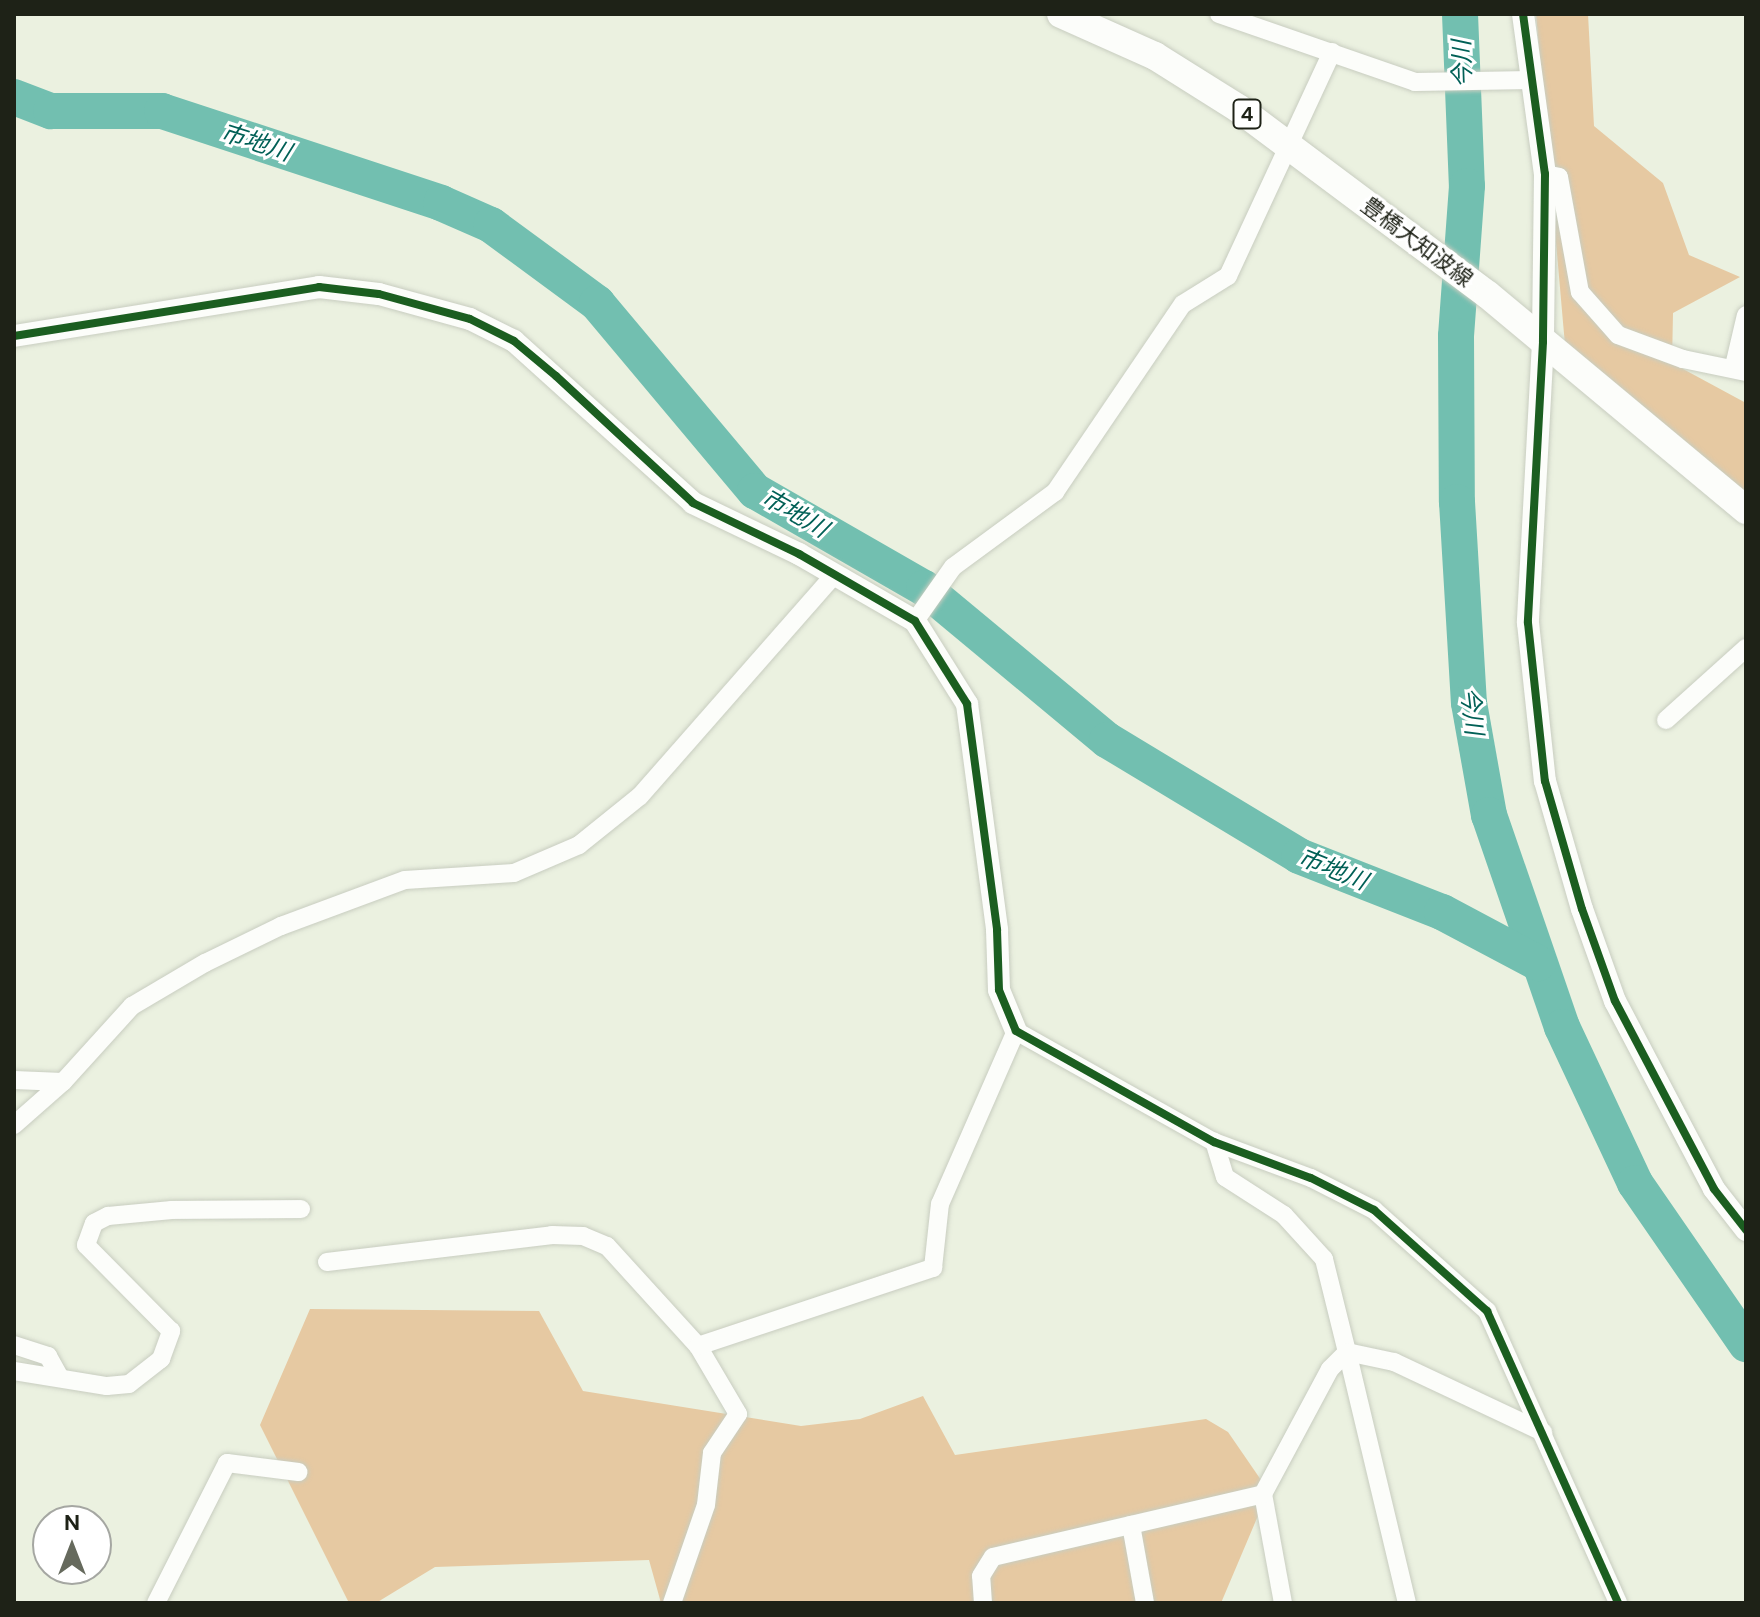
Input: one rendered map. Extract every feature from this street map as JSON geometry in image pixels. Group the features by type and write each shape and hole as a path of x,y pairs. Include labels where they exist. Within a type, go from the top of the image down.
{"main road":[{"name":"豊橋大知波線","path":"1061,14 1155,56 1289,144 1488,295 1746,510"}],"street":[{"path":"1219,14 1415,82 1531,80"},
{"path":"1523,14 1545,174 1543,342 1528,623 1545,781 1582,909 1615,1001 1714,1189 1746,1230"},
{"path":"915,621 953,567 1055,492 1183,304 1228,276 1332,52"},
{"path":"1545,174 1559,177 1580,292 1618,335 1683,359 1740,369 1746,315"},
{"path":"14,336 319,287 379,294 470,319 514,341 546,367 693,503 835,574 915,621 967,704 995,915 999,990 1016,1031 1214,1142 1311,1178 1374,1210 1487,1311 1618,1603"},
{"path":"14,1125 63,1082 132,1006 281,926 405,880 514,873 579,845 640,796 835,574"},
{"path":"1666,720 1746,648"},
{"path":"698,1346 933,1268 940,1204 1016,1031"},
{"path":"14,1080 63,1082"},
{"path":"1214,1142 1225,1177 1284,1215 1324,1259 1407,1603"},
{"path":"14,1371 107,1386 129,1384 161,1359 171,1340 162,1319 86,1245 94,1223 108,1216 172,1210 301,1209"},
{"path":"327,1262 583,1236 607,1246 698,1346 738,1414 712,1453 706,1505 672,1603"},
{"path":"14,1345 48,1356 60,1378"},
{"path":"1347,1352 1394,1362 1543,1432"},
{"path":"1283,1603 1263,1494 1330,1369 1347,1352"},
{"path":"156,1603 227,1463 298,1472"},
{"path":"983,1603 981,1576 993,1557 1263,1494"},
{"path":"1131,1525 1145,1603"}],"shaded area":[{"path":"1536,14 1588,14 1594,126 1663,183 1689,255 1740,277 1673,313 1672,363 1746,403 1746,492 1565,345"},
{"path":"310,1309 539,1311 583,1391 801,1426 860,1419 923,1396 955,1455 1206,1419 1228,1432 1261,1480 1260,1511 1221,1603 661,1603 649,1560 435,1567 376,1603 349,1603 260,1425"}],"waterway":[{"name":"今川","path":"1460,14 1467,186 1456,336 1457,502 1469,703 1489,815 1562,1027 1635,1183 1746,1344"},
{"name":"市地川","path":"14,97 51,111 162,111 441,203 491,225 597,303 755,491 924,588 1107,740 1299,856 1442,912 1538,963"}],"cycle path":[{"path":"1523,14 1545,174 1543,342 1528,623 1545,781 1582,909 1615,1001 1714,1189 1746,1230"},
{"path":"14,336 319,287 379,294 470,319 514,341 693,503 799,554 915,621 967,704 997,930 999,990 1016,1031 1214,1142 1311,1178 1374,1210 1487,1311 1618,1603"}]}
